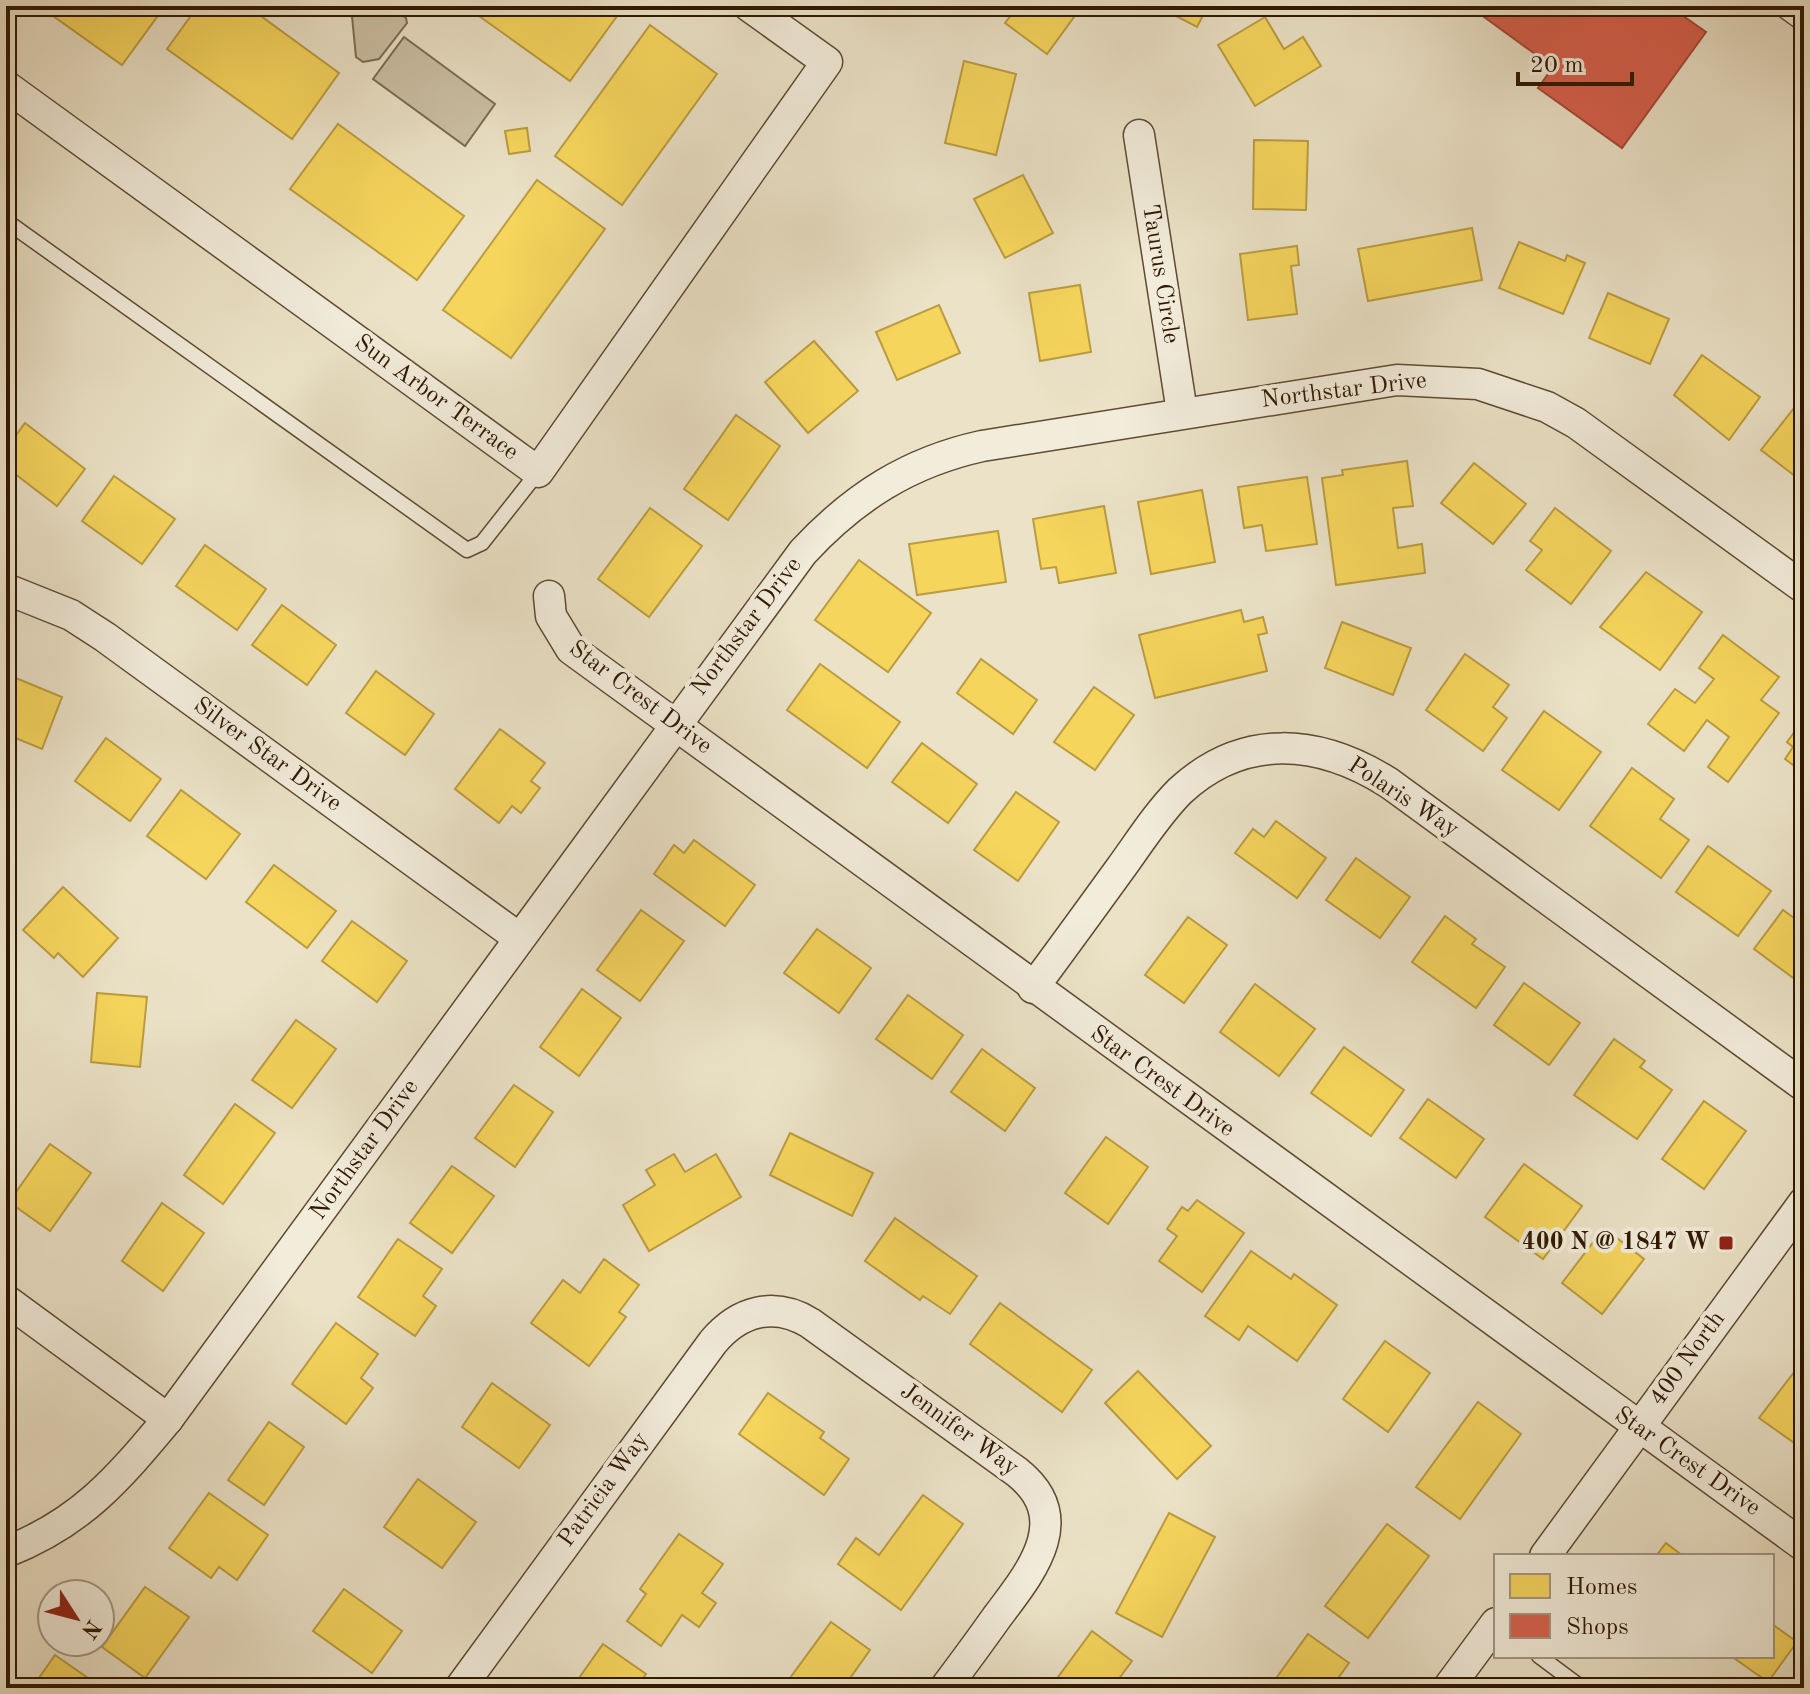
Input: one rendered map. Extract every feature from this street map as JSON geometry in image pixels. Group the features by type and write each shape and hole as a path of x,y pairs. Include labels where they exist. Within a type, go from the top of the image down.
{"street":[{"name":"Sun Arbor Terrace","path":"6,86 538,472 827,62 749,6"},
{"name":"Taurus Circle","path":"1139,135 1182,412"},
{"name":"Northstar Drive","path":"6,1552 59,1527 88,1507 115,1482 168,1419 803,552 828,525 887,481 950,453 1182,412 1397,380 1438,380 1502,391 1547,407 1576,423 1804,588"},
{"name":"Silver Star Drive","path":"6,589 71,615 105,637 519,938"},
{"name":"Star Crest Drive","path":"549,596 551,616 571,649 1804,1546"},
{"name":"Polaris Way","path":"1033,988 1179,792 1201,774 1228,759 1255,751 1314,749 1353,762 1389,783 1804,1086"},
{"name":"400 North","path":"1546,1554 1804,1202"},
{"path":"6,1300 168,1419"},
{"name":"Patricia Way","path":"460,1688 713,1342 735,1320 763,1311"},
{"name":"Jennifer Way","path":"763,1311 789,1313 810,1323 1017,1472 1037,1495 1045,1524 1040,1554 945,1688"},
{"path":"1448,1688 1494,1627"}],"lane":[{"path":"1778,6 1804,25"},
{"path":"6,221 467,550 482,543 538,472"},
{"path":"1542,1658 1582,1688"}],"shaded area":[{"path":"351,6 390,6 406,18 407,23 379,59 363,62 356,57"},
{"path":"404,37 495,104 465,146 373,79"}],"building: Homes":[{"path":"39,6 165,6 122,65"},
{"path":"198,6 247,6 339,73 292,139 167,49"},
{"path":"465,6 612,6 620,12 570,81"},
{"path":"1018,6 1082,6 1047,54 1005,23"},
{"path":"1157,6 1208,6 1197,27"},
{"path":"1265,17 1284,49 1303,37 1321,66 1255,106 1218,45"},
{"path":"650,25 717,74 622,205 555,156"},
{"path":"964,61 1016,74 996,155 945,143"},
{"path":"338,124 464,216 417,280 290,189"},
{"path":"527,128 530,151 509,154 505,131"},
{"path":"1254,140 1308,141 1306,210 1253,209"},
{"path":"1023,175 1053,233 1005,258 974,199"},
{"path":"537,180 605,229 511,358 443,310"},
{"path":"1472,228 1482,280 1368,301 1358,249"},
{"path":"1519,242 1565,261 1567,255 1585,263 1563,314 1499,288"},
{"path":"1297,246 1299,265 1291,266 1297,314 1248,320 1240,254"},
{"path":"1080,285 1091,352 1040,361 1029,293"},
{"path":"1608,293 1669,319 1650,364 1589,338"},
{"path":"939,305 960,353 897,380 876,332"},
{"path":"814,341 858,391 808,433 765,382"},
{"path":"1702,355 1760,397 1729,440 1674,395"},
{"path":"1794,408 1804,415 1804,483 1761,450"},
{"path":"736,415 780,446 728,520 684,489"},
{"path":"25,423 85,469 57,506 6,467 6,449"},
{"path":"1407,461 1413,506 1393,508 1398,548 1422,544 1425,573 1336,585 1322,478 1343,475 1342,470"},
{"path":"1474,463 1526,504 1493,544 1441,503"},
{"path":"114,476 175,519 142,564 82,521"},
{"path":"1307,477 1317,544 1266,551 1262,525 1244,528 1238,487"},
{"path":"1202,490 1215,562 1151,574 1138,502"},
{"path":"1104,506 1116,573 1059,583 1056,567 1041,569 1033,519"},
{"path":"650,508 702,546 649,617 598,579"},
{"path":"1555,508 1611,551 1571,604 1526,570 1542,550 1530,541"},
{"path":"998,531 1006,582 917,595 909,544"},
{"path":"205,545 266,589 237,630 176,586"},
{"path":"859,560 931,613 888,672 815,620"},
{"path":"1646,572 1702,612 1660,670 1600,627"},
{"path":"282,605 336,645 307,685 252,645"},
{"path":"1241,610 1244,622 1263,617 1267,633 1258,635 1267,671 1155,698 1139,635"},
{"path":"1342,622 1411,648 1393,695 1325,668"},
{"path":"1723,635 1779,677 1761,700 1779,713 1728,782 1708,767 1729,737 1707,720 1684,751 1648,724 1675,689 1695,703 1714,679 1699,668"},
{"path":"1465,654 1509,685 1493,707 1507,718 1483,751 1426,710"},
{"path":"981,659 1037,700 1013,734 957,693"},
{"path":"820,664 900,722 867,768 787,710"},
{"path":"376,671 434,714 405,755 346,713"},
{"path":"6,674 62,697 42,749 6,734"},
{"path":"1094,687 1134,715 1095,770 1054,742"},
{"path":"1544,711 1601,752 1559,810 1502,770"},
{"path":"1804,719 1804,773 1785,759 1793,747 1787,742"},
{"path":"500,729 545,763 531,781 540,788 521,813 512,806 499,823 455,789"},
{"path":"106,738 161,779 130,821 75,781"},
{"path":"922,743 977,784 948,823 892,782"},
{"path":"1632,768 1674,799 1660,819 1689,840 1661,878 1590,826"},
{"path":"181,790 240,834 206,879 147,836"},
{"path":"1016,792 1059,822 1018,881 974,850"},
{"path":"1276,821 1326,858 1297,898 1235,853 1253,829 1264,837"},
{"path":"694,840 755,885 725,926 654,874 674,845 684,853"},
{"path":"1708,846 1771,891 1738,936 1676,892"},
{"path":"1356,858 1410,897 1380,938 1326,900"},
{"path":"274,865 336,911 307,948 246,902"},
{"path":"63,887 118,938 83,977 58,953 54,958 23,930"},
{"path":"641,910 684,941 640,1001 597,970"},
{"path":"1783,910 1804,925 1804,986 1754,949"},
{"path":"1445,916 1476,939 1472,944 1505,967 1476,1008 1412,962"},
{"path":"1188,917 1227,945 1184,1003 1145,975"},
{"path":"352,921 407,961 377,1002 322,961"},
{"path":"817,929 871,968 839,1013 784,973"},
{"path":"1524,983 1580,1023 1549,1065 1494,1025"},
{"path":"1255,984 1315,1029 1279,1076 1220,1032"},
{"path":"582,989 621,1018 579,1076 540,1047"},
{"path":"97,993 147,997 140,1067 91,1062"},
{"path":"908,995 963,1035 932,1079 876,1039"},
{"path":"296,1020 336,1049 292,1108 252,1080"},
{"path":"1614,1039 1645,1061 1640,1067 1672,1090 1637,1139 1574,1095"},
{"path":"1344,1047 1404,1090 1371,1136 1311,1093"},
{"path":"982,1049 1035,1088 1005,1131 951,1092"},
{"path":"514,1085 553,1112 515,1167 475,1138"},
{"path":"1428,1099 1484,1139 1456,1178 1400,1138"},
{"path":"1704,1101 1746,1131 1704,1189 1662,1159"},
{"path":"235,1104 275,1133 223,1204 184,1175"},
{"path":"790,1133 873,1173 852,1216 770,1175"},
{"path":"1106,1137 1148,1167 1108,1224 1065,1193"},
{"path":"50,1144 91,1173 50,1231 9,1202"},
{"path":"674,1154 685,1172 716,1154 741,1197 649,1251 623,1205 655,1185 646,1170"},
{"path":"1524,1164 1582,1206 1543,1259 1485,1217"},
{"path":"452,1166 494,1196 452,1253 410,1223"},
{"path":"1197,1200 1244,1233 1202,1292 1159,1261 1177,1236 1167,1229 1182,1207 1188,1211"},
{"path":"162,1203 204,1233 163,1291 122,1261"},
{"path":"895,1218 977,1276 950,1314 923,1296 920,1300 865,1261"},
{"path":"1604,1228 1644,1259 1602,1314 1562,1283"},
{"path":"398,1239 442,1269 423,1296 436,1306 415,1336 358,1297"},
{"path":"1251,1251 1291,1279 1294,1274 1337,1305 1297,1361 1248,1326 1239,1340 1205,1316"},
{"path":"604,1259 639,1285 619,1312 626,1317 589,1366 531,1323 563,1280 580,1293"},
{"path":"1000,1303 1092,1370 1062,1412 970,1344"},
{"path":"336,1323 378,1354 361,1378 373,1388 346,1424 292,1384"},
{"path":"1385,1341 1430,1373 1388,1432 1343,1399"},
{"path":"1801,1363 1804,1365 1804,1440 1800,1447 1759,1418"},
{"path":"1138,1371 1211,1446 1177,1479 1105,1403"},
{"path":"492,1383 550,1425 519,1468 462,1427"},
{"path":"768,1393 824,1432 820,1438 849,1459 824,1495 739,1434"},
{"path":"1478,1402 1521,1434 1460,1519 1416,1487"},
{"path":"269,1422 304,1447 264,1505 228,1480"},
{"path":"418,1479 476,1522 442,1568 384,1527"},
{"path":"209,1493 268,1535 237,1580 219,1567 211,1578 169,1548"},
{"path":"923,1495 963,1524 901,1610 838,1564 856,1538 879,1555"},
{"path":"1169,1513 1215,1537 1162,1637 1116,1613"},
{"path":"1387,1524 1429,1556 1368,1638 1325,1606"},
{"path":"679,1534 723,1564 702,1593 716,1603 699,1627 682,1615 661,1646 627,1621 646,1594 640,1589"},
{"path":"1666,1543 1680,1554 1658,1554"},
{"path":"145,1587 189,1617 145,1678 116,1657 116,1627"},
{"path":"344,1589 402,1631 372,1673 313,1631"},
{"path":"831,1622 870,1650 843,1688 805,1688 790,1678"},
{"path":"1774,1625 1797,1642 1768,1682 1734,1658 1774,1658"},
{"path":"1092,1631 1132,1661 1112,1688 1050,1688"},
{"path":"1308,1634 1349,1663 1331,1688 1269,1688"},
{"path":"603,1644 646,1674 636,1688 572,1688"},
{"path":"53,1658 59,1658 98,1685 96,1688 32,1688"}],"building: Shops":[{"path":"1469,6 1669,6 1706,32 1622,148 1538,88 1553,67"}],"place":[{"name":"400 N @ 1847 W","path":"1726,1243"}]}
